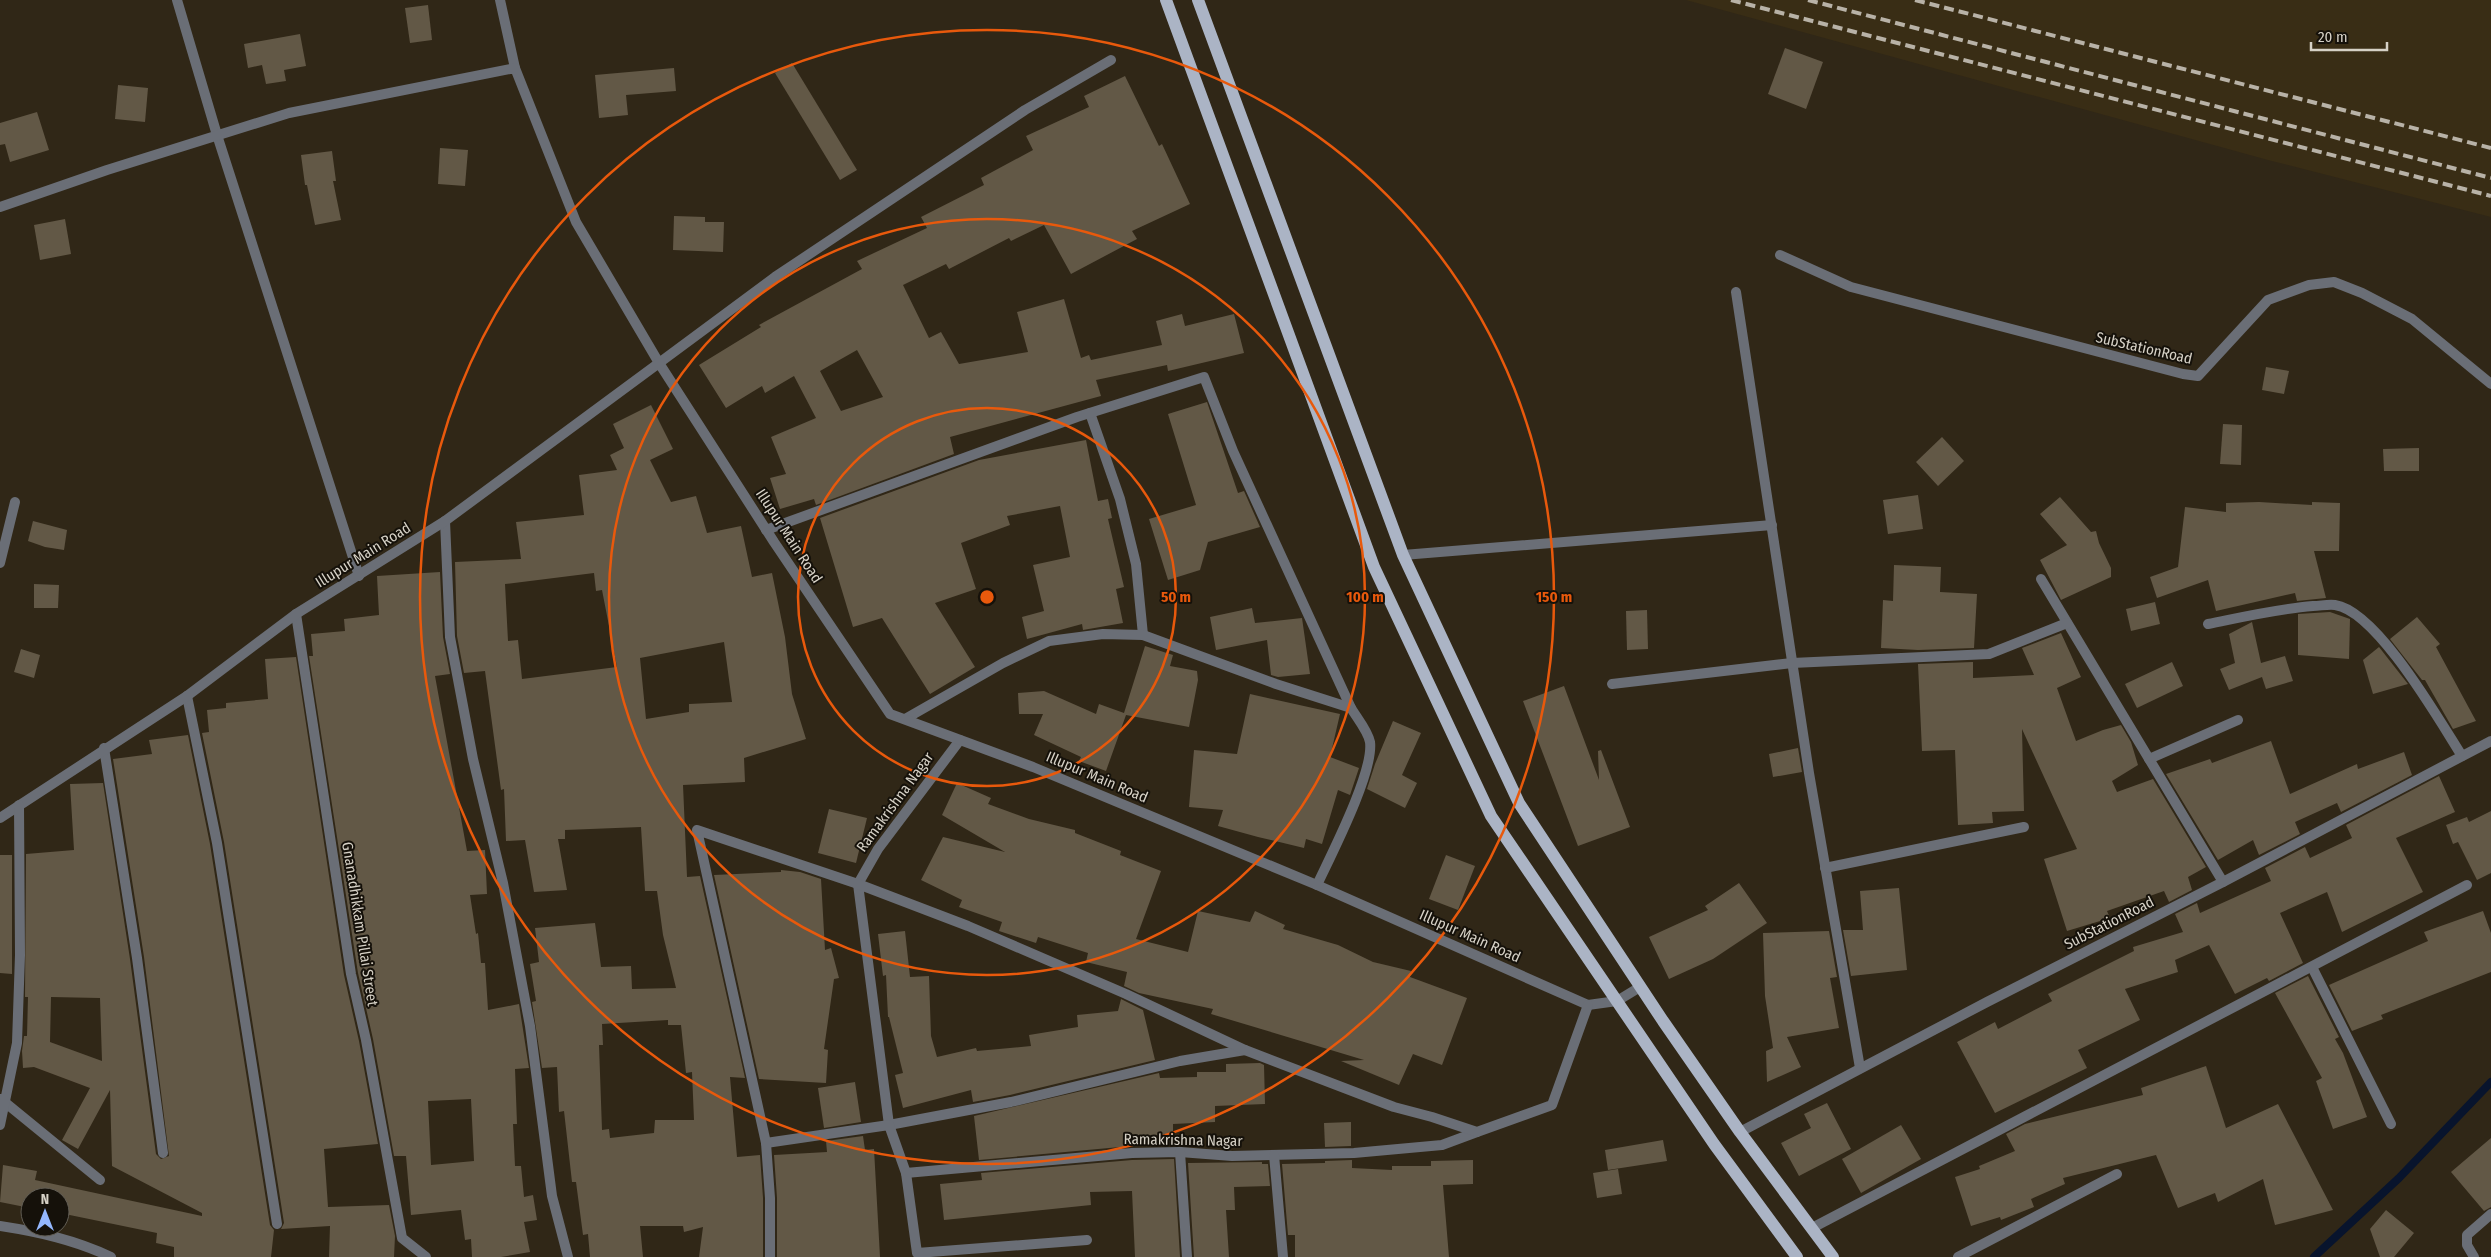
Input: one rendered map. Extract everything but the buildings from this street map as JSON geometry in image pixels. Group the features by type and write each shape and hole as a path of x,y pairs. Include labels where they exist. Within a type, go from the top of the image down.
{"main road":[{"path":"1166,0 1374,567 1491,816 1714,1144 1797,1257"},
{"path":"1198,0 1403,555 1519,803 1640,987 1740,1132 1832,1257"}],"street":[{"path":"177,0 217,135 359,576"},
{"path":"500,0 515,68 576,222 659,363 775,277 1025,110 1111,60"},
{"path":"0,207 107,170 289,113 515,68"},
{"name":"SubStationRoad","path":"1780,255 1852,287 2164,370 2198,376 2268,300 2309,285 2334,282 2362,293 2412,319 2491,384"},
{"path":"1736,292 1792,663 1860,1068"},
{"name":"Illupur Main Road","path":"0,818 104,748 187,696 296,614 445,521 659,363 766,530 890,714 1033,767 1316,885 1588,1005"},
{"path":"766,530 1090,413 1204,377 1233,451 1351,708 1370,740 1370,754 1357,796 1316,885"},
{"path":"1090,413 1120,499 1136,564 1143,635"},
{"path":"0,563 15,502"},
{"path":"445,521 450,638 473,759 503,883 530,1026 552,1196 568,1257"},
{"path":"1403,555 1772,525"},
{"path":"2040,579 2222,882"},
{"path":"2208,624 2290,608 2335,604 2350,610 2363,619 2408,673 2462,756"},
{"name":"Gnanadhikkam Pillai Street","path":"296,614 350,974 366,1040 402,1238 426,1257"},
{"path":"1612,684 1792,663 1989,654 2067,623"},
{"path":"905,719 1002,663 1049,641 1104,634 1143,635 1276,684 1351,708"},
{"path":"187,696 217,843 277,1224"},
{"path":"2149,759 2238,720"},
{"name":"Ramakrishna Nagar","path":"858,884 878,849 960,740"},
{"name":"SubStationRoad","path":"1740,1132 2491,741"},
{"path":"104,748 138,958 163,1153"},
{"path":"0,1125 3,1100 17,1034 20,955 19,805"},
{"path":"1825,868 2024,828"},
{"path":"770,1257 770,1198 766,1143 697,830 858,884 1051,962 1245,1050 1394,1107 1478,1132"},
{"path":"858,884 889,1125 906,1173 917,1253 1087,1240"},
{"path":"1812,1228 2467,885"},
{"path":"2312,967 2391,1124"},
{"path":"1588,1005 1617,1001 1640,987"},
{"name":"Ramakrishna Nagar","path":"906,1173 1132,1153 1180,1152 1232,1156 1354,1153 1442,1145 1552,1105 1588,1005"},
{"path":"766,1143 889,1125 1011,1102 1180,1061 1245,1050"},
{"path":"3,1100 100,1180"},
{"path":"1180,1152 1187,1257"},
{"path":"1274,1155 1284,1257"},
{"path":"1958,1257 2117,1174"},
{"path":"2474,1257 2467,1245 2467,1235 2491,1214"},
{"path":"0,1226 43,1232 88,1246 111,1257"}],"shaded area":[{"path":"1686,0 2491,0 2491,217 2268,160"}],"waterway":[{"path":"2314,1257 2399,1178 2491,1082"}],"railway":[{"path":"1731,0 2491,196"},
{"path":"1808,0 2491,178"},
{"path":"1915,0 2491,148"}]}
